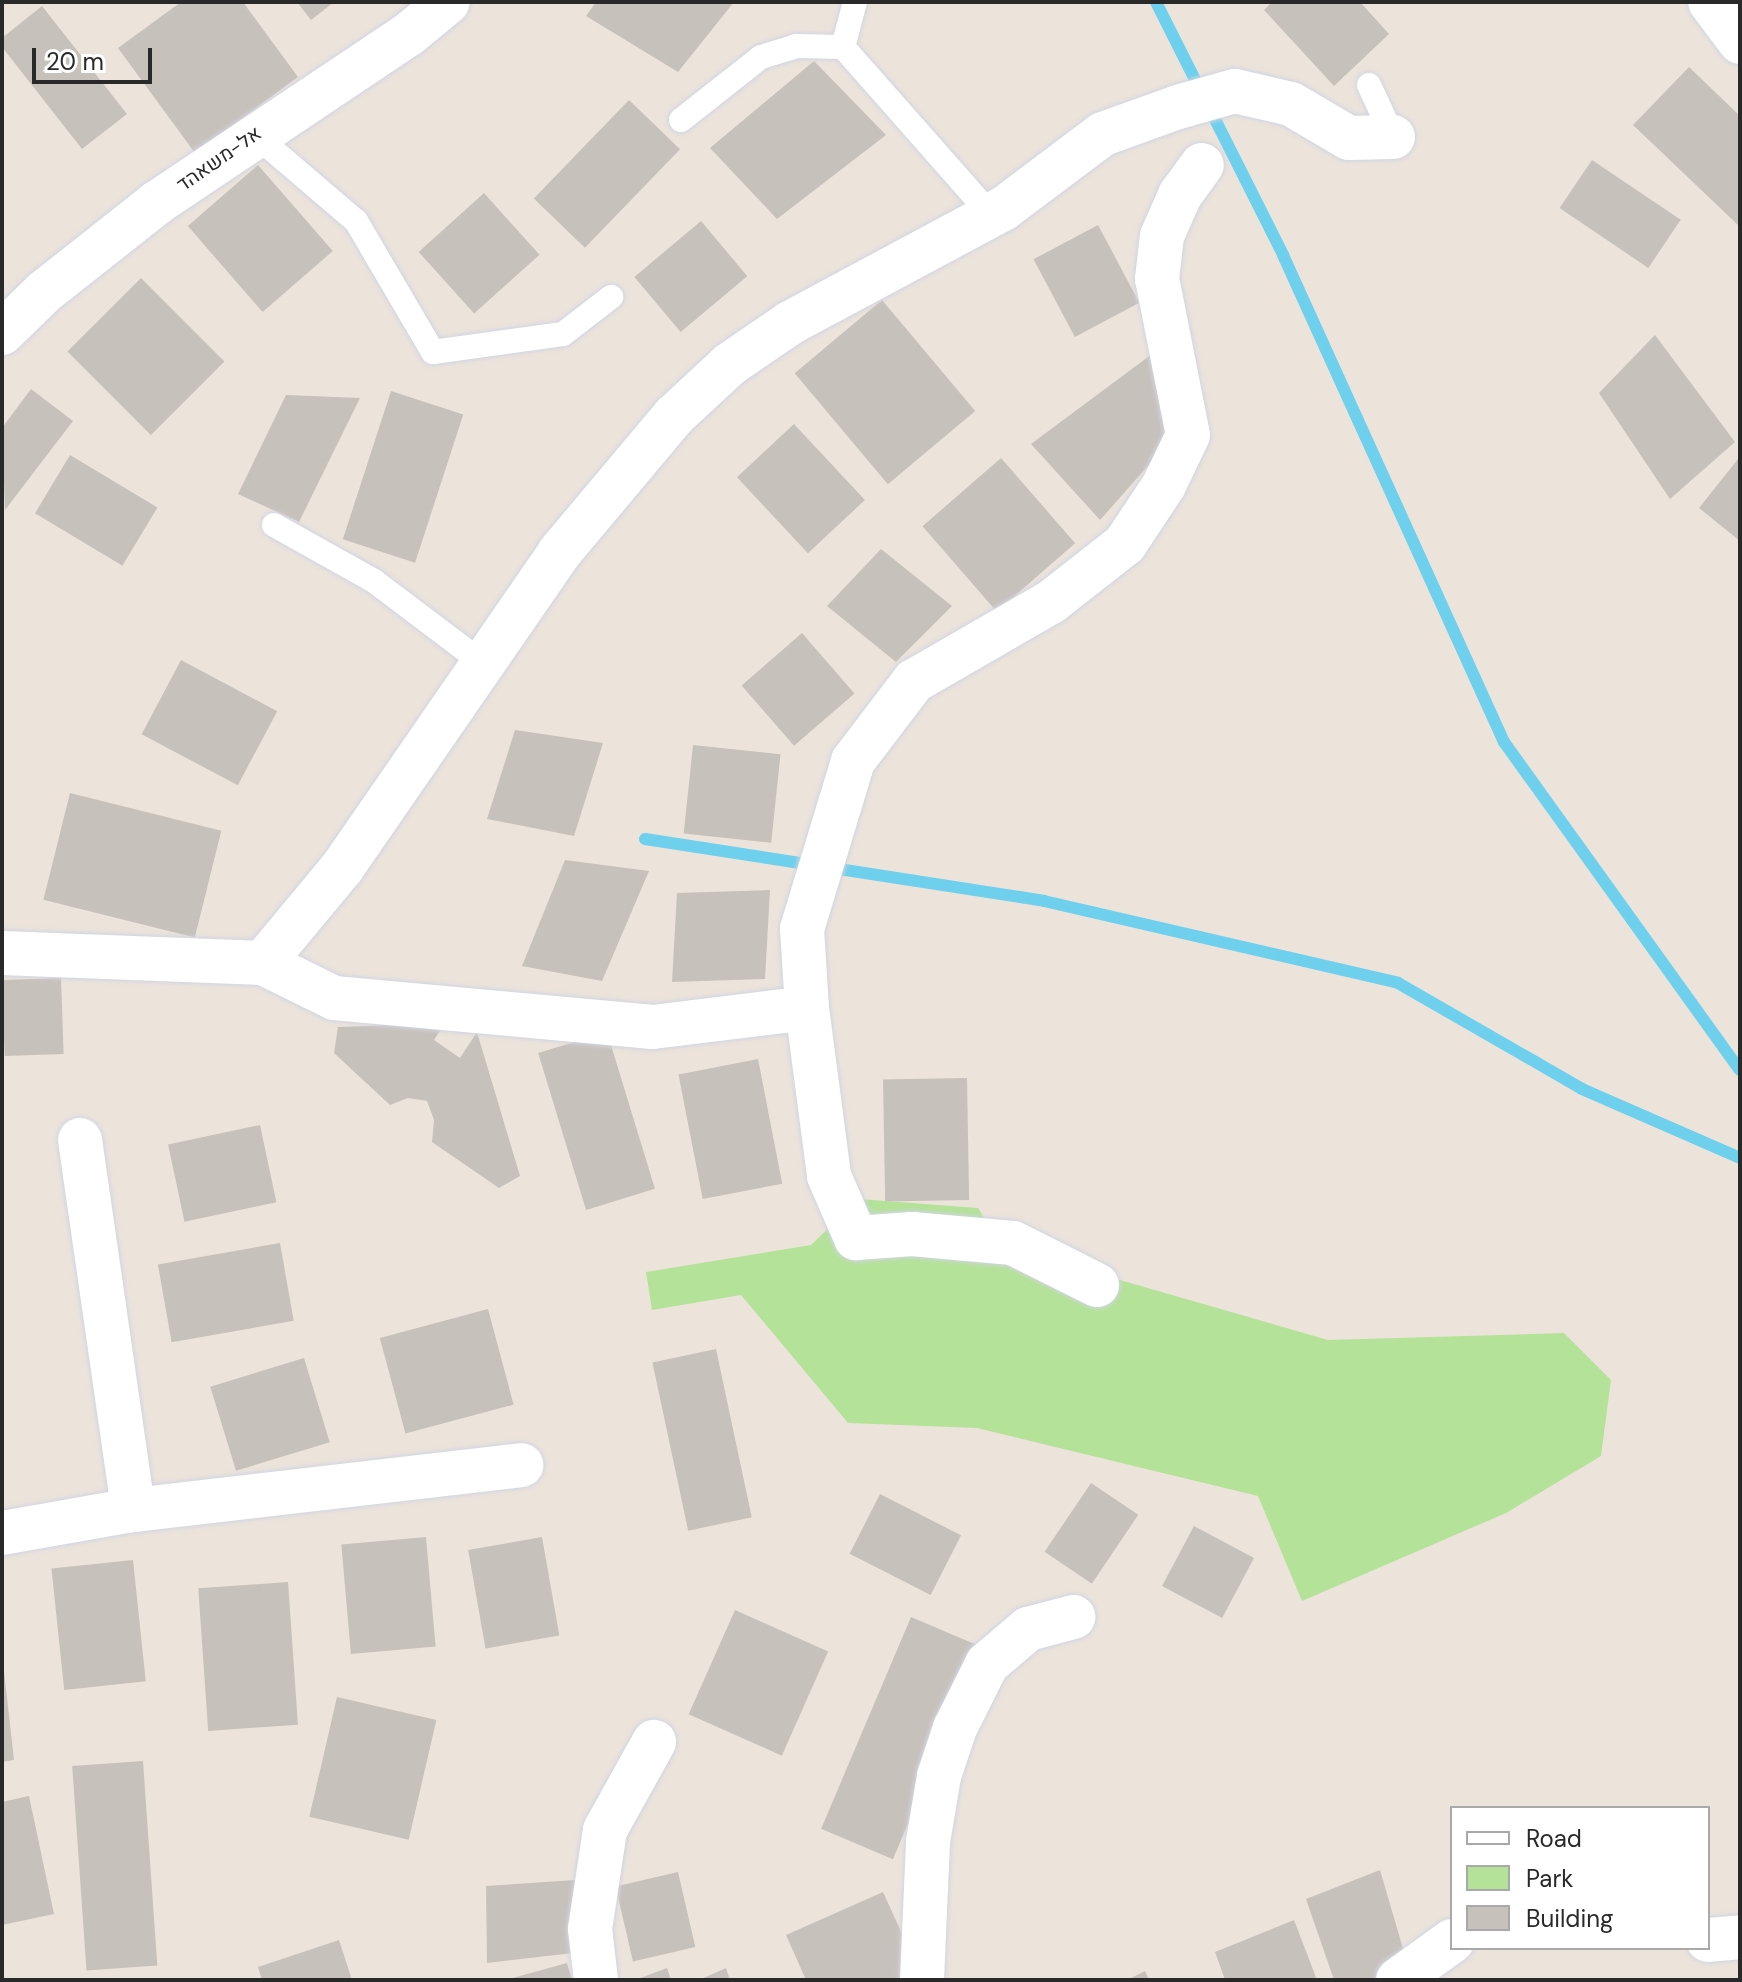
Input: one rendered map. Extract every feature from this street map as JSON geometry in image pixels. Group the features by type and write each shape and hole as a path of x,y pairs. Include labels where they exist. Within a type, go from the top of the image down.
{"street":[{"name":"אל-משאהד","path":"5,326 158,202 254,134 409,34 448,2"},
{"path":"1710,2 1740,42"},
{"path":"263,963 342,868 483,663 619,476 730,364 790,323 992,216 1103,134 1235,91 1291,104 1349,138 1393,137"},
{"path":"1097,1285 1013,1243 912,1234 856,1238 829,1176 807,1008 802,929 853,761 914,681 1051,602 1125,544 1182,447 1188,435 1180,378 1168,344 1157,279 1162,236 1180,195 1202,165"},
{"path":"2,953 263,963 334,998 653,1027 807,1008"},
{"path":"80,1140 133,1510"},
{"path":"2,1533 133,1510 521,1465"},
{"path":"922,1980 928,1842 939,1776 955,1728 987,1664 1028,1629 1073,1617"},
{"path":"596,1980 590,1929 605,1830 654,1742"},
{"path":"1710,1940 1740,1937"},
{"path":"1398,1980 1450,1942"}],"lane":[{"path":"843,47 855,2"},
{"path":"681,120 761,57 796,46 843,47 992,216"},
{"path":"1369,85 1393,137"},
{"path":"254,134 356,221 433,352 563,334 611,297"},
{"path":"274,525 374,581 483,663"}],"green space":[{"path":"859,1199 978,1208 1002,1246 1328,1340 1564,1333 1611,1380 1601,1456 1506,1513 1302,1601 1258,1496 977,1428 848,1423 741,1295 652,1310 646,1272 811,1245"}],"building":[{"path":"181,2 243,2 298,77 195,153 118,48"},
{"path":"297,2 334,2 311,20"},
{"path":"596,2 734,2 678,72 586,16"},
{"path":"1272,2 1360,2 1389,34 1334,86 1264,10"},
{"path":"42,6 127,114 82,149 2,47 2,38"},
{"path":"814,61 886,135 777,219 710,148"},
{"path":"1689,67 1740,116 1738,225 1633,125"},
{"path":"629,100 680,149 585,248 534,199"},
{"path":"1592,160 1681,220 1648,268 1560,208"},
{"path":"258,165 333,251 263,312 188,226"},
{"path":"484,193 540,255 474,314 419,252"},
{"path":"701,221 747,276 681,332 634,277"},
{"path":"1098,225 1139,303 1075,337 1034,259"},
{"path":"141,278 224,361 151,435 67,352"},
{"path":"882,300 975,411 888,484 795,373"},
{"path":"1655,335 1735,442 1670,499 1599,393"},
{"path":"1156,351 1170,441 1100,520 1031,444"},
{"path":"31,389 73,421 5,510 2,428"},
{"path":"391,391 463,414 415,563 343,539"},
{"path":"286,395 360,398 299,522 238,494"},
{"path":"794,424 865,500 808,553 737,477"},
{"path":"70,455 157,508 122,566 35,513"},
{"path":"1001,458 1075,543 997,612 923,526"},
{"path":"1740,460 1740,541 1699,508"},
{"path":"881,549 952,606 896,662 827,606"},
{"path":"802,633 854,693 794,746 742,685"},
{"path":"181,660 277,711 238,785 142,734"},
{"path":"515,730 603,743 574,836 487,819"},
{"path":"693,745 781,754 771,843 684,834"},
{"path":"70,793 221,831 195,937 43,900"},
{"path":"565,860 649,871 602,981 522,966"},
{"path":"770,890 765,979 672,982 677,893"},
{"path":"61,978 64,1054 5,1056 2,980"},
{"path":"445,1023 434,1040 460,1058 477,1032 520,1176 499,1188 432,1142 434,1120 427,1101 408,1098 390,1105 334,1053 338,1027"},
{"path":"607,1032 655,1189 586,1210 538,1053"},
{"path":"758,1059 782,1184 703,1199 678,1074"},
{"path":"967,1078 969,1200 885,1201 883,1079"},
{"path":"260,1125 276,1202 184,1222 168,1145"},
{"path":"280,1243 294,1321 172,1342 158,1265"},
{"path":"488,1309 514,1405 405,1434 380,1338"},
{"path":"716,1349 752,1517 688,1531 652,1363"},
{"path":"304,1358 330,1442 236,1471 210,1387"},
{"path":"1091,1483 1138,1515 1092,1584 1045,1552"},
{"path":"880,1494 961,1535 931,1595 850,1554"},
{"path":"1194,1526 1254,1558 1222,1618 1162,1586"},
{"path":"426,1537 436,1647 351,1654 341,1544"},
{"path":"542,1537 559,1635 486,1649 468,1550"},
{"path":"133,1560 146,1681 64,1690 51,1569"},
{"path":"288,1582 298,1725 208,1731 198,1588"},
{"path":"735,1610 828,1651 782,1756 689,1714"},
{"path":"911,1617 983,1647 893,1859 821,1829"},
{"path":"2,1653 14,1760 2,1762"},
{"path":"337,1697 436,1720 409,1840 309,1817"},
{"path":"143,1761 157,1966 86,1970 72,1766"},
{"path":"29,1796 54,1914 2,1925 2,1802"},
{"path":"1380,1870 1409,1969 1379,1980 1334,1980 1306,1899"},
{"path":"678,1872 695,1947 633,1961 616,1886"},
{"path":"575,1880 573,1953 487,1963 486,1886"},
{"path":"883,1892 920,1973 905,1980 806,1980 786,1935"},
{"path":"1294,1920 1317,1980 1225,1980 1215,1952"},
{"path":"339,1940 352,1980 262,1980 258,1967"},
{"path":"567,1963 572,1980 509,1979"},
{"path":"667,1968 671,1980 635,1980"},
{"path":"726,1968 730,1980 699,1980"},
{"path":"1145,1971 1149,1980 1127,1980"}],"waterway":[{"path":"1156,2 1283,255 1504,742 1740,1070"},
{"path":"645,839 1044,901 1398,983 1582,1089 1740,1158"}]}
